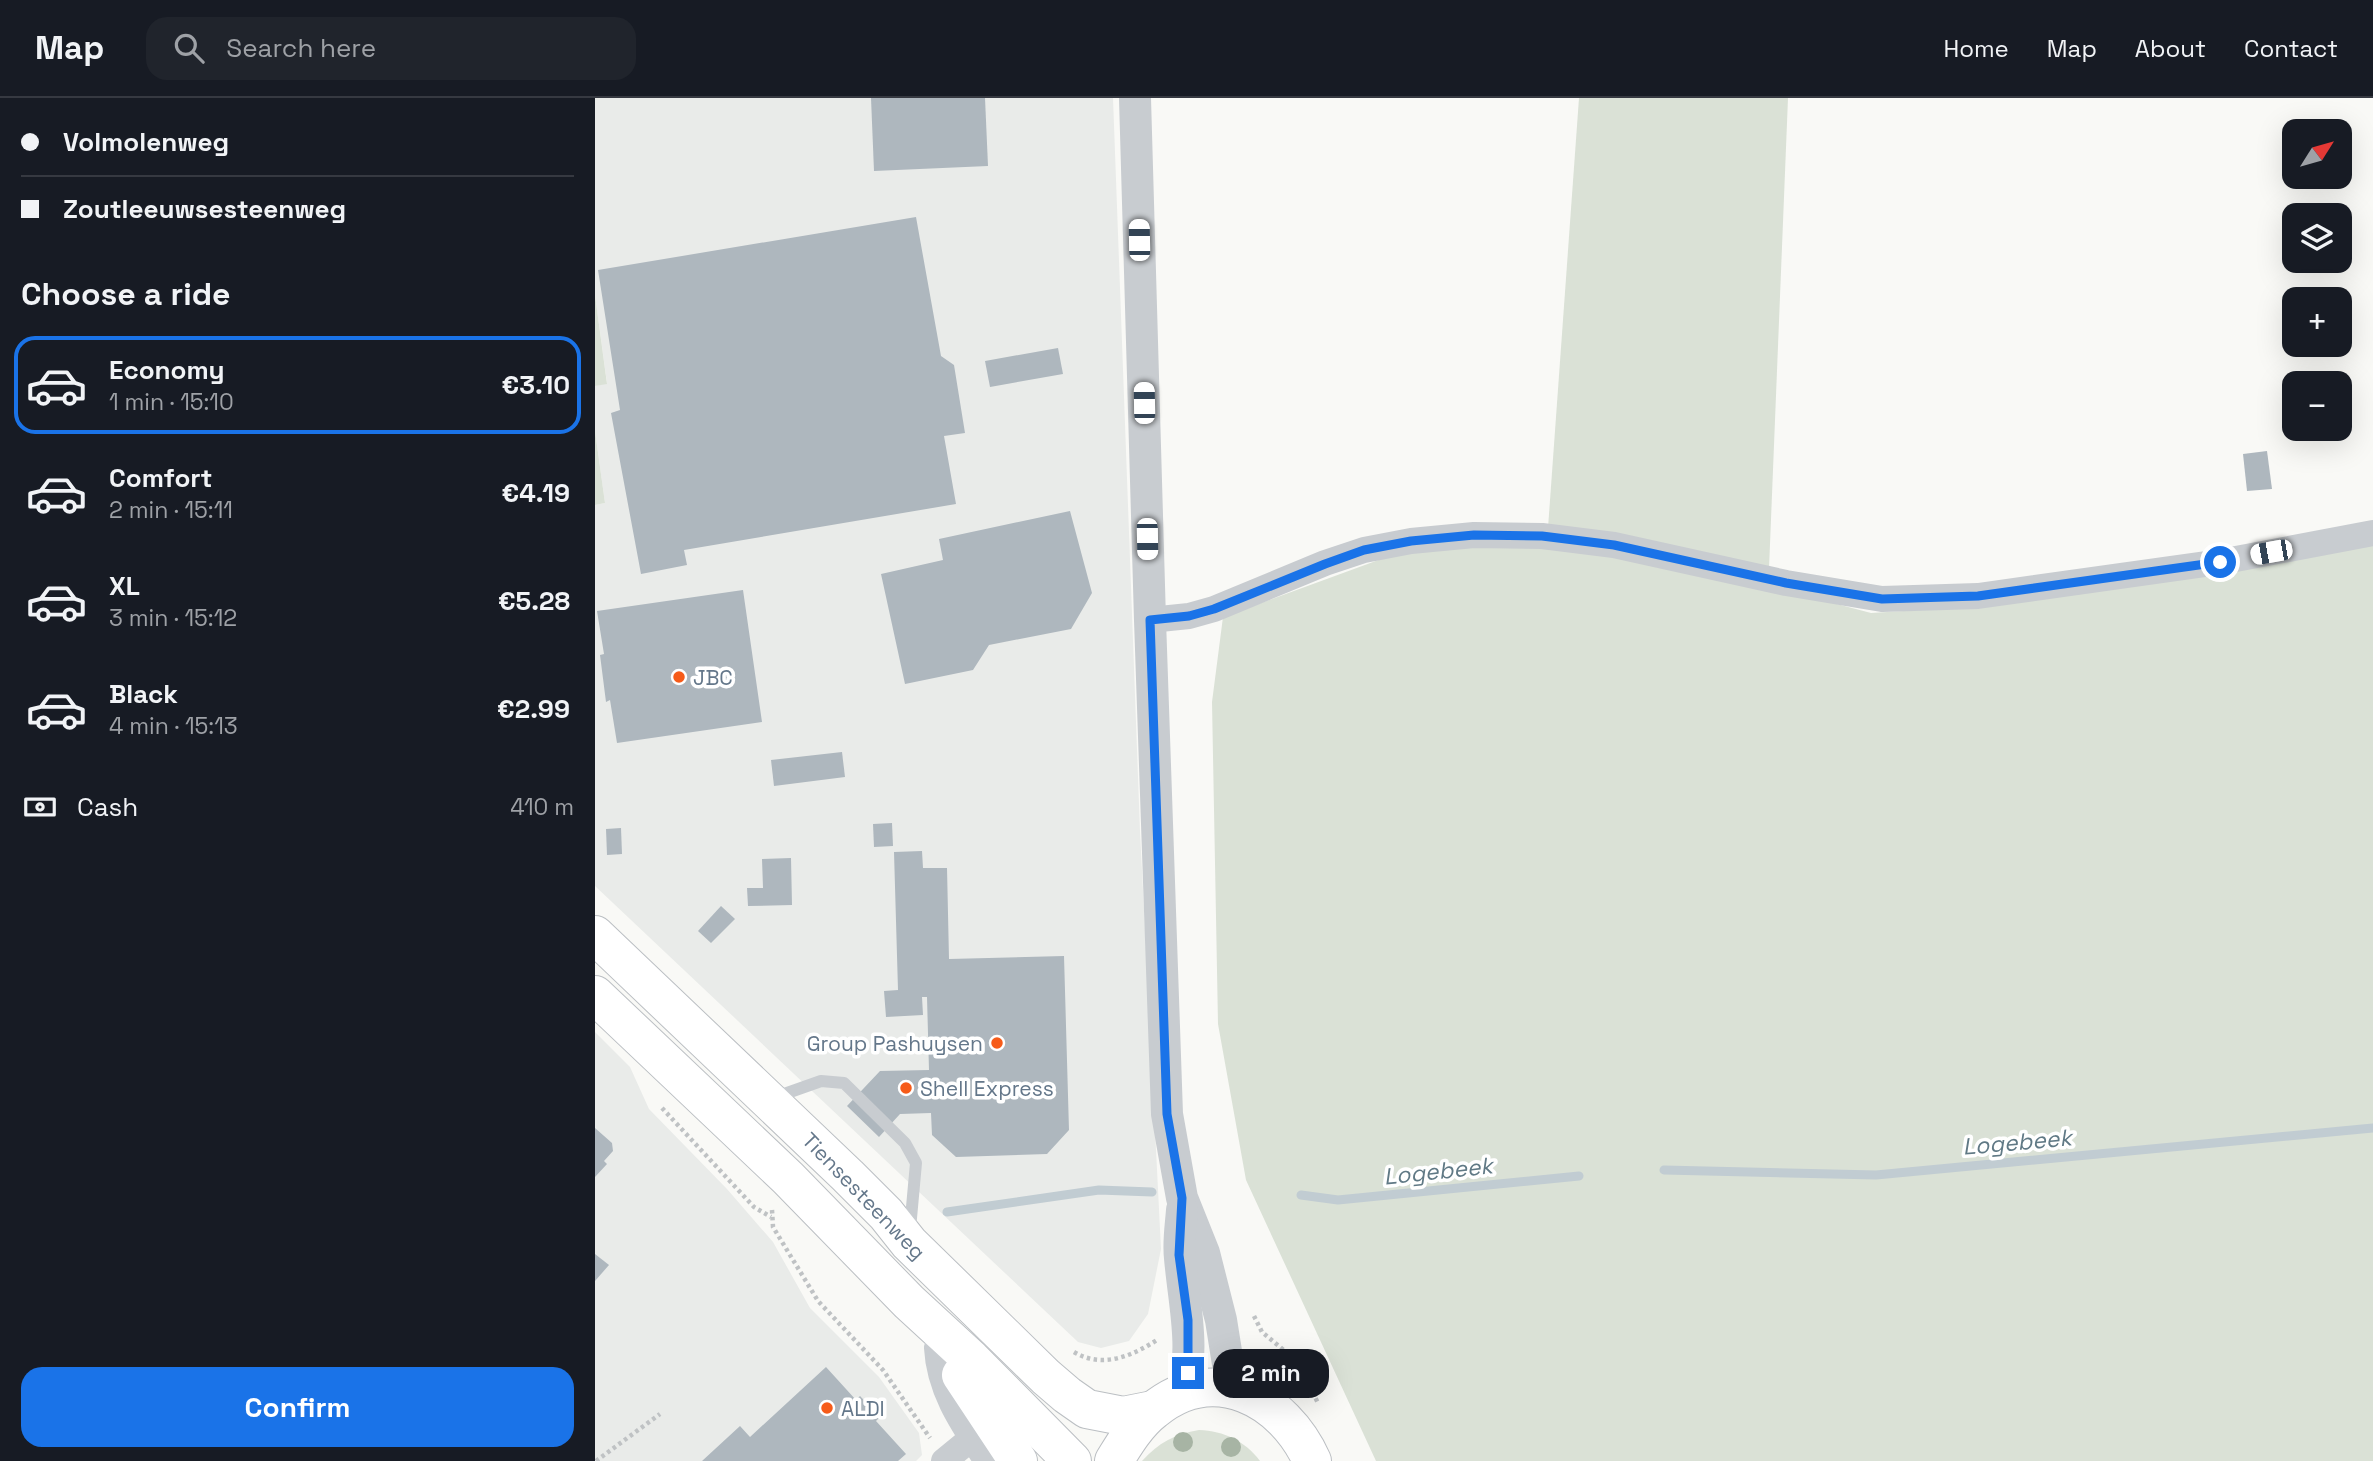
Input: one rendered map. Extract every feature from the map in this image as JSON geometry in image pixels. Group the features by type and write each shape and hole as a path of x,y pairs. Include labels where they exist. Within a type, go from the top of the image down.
{"main road":[{"name":"Tiensesteenweg","path":"595,935 858,1186 886,1214 909,1243 1046,1377 1087,1409 1123,1416 1205,1388 1245,1391"},
{"name":"Tiensesteenweg","path":"595,995 788,1178 909,1302 971,1359 1072,1461"},
{"path":"909,1302 937,1348 963,1377 1018,1461"},
{"path":"1245,1391 1277,1412 1303,1442 1312,1461"},
{"path":"1114,1461 1127,1440 1168,1401"}],"street":[{"path":"1135,98 1167,1114 1182,1198 1204,1252 1221,1320 1228,1364 1245,1391"},
{"path":"1150,620 1189,616 1214,609 1364,550 1411,541 1474,535 1542,536 1614,545 1786,583 1882,599 1978,596 2220,562 2373,533"},
{"path":"1168,1401 1188,1373 1189,1335 1179,1255 1182,1198"},
{"path":"937,1348 938,1369 951,1402 987,1461"},
{"path":"938,1451 972,1438"}],"lane":[{"path":"768,1100 821,1081 844,1083 905,1143 916,1163 909,1243"}],"path":[{"path":"771,1217 773,1227 826,1313 883,1370 925,1428 938,1451"},
{"path":"1250,1309 1262,1332"},
{"path":"1071,1351 1102,1360 1125,1357 1159,1338"},
{"path":"596,1461 660,1413"}],"shaded area":[{"path":"595,98 1113,98 1140,831 1161,1249 1148,1314 1129,1341 1101,1348 1078,1342 595,886 595,505 605,503 595,431 595,386 607,383 595,295"},
{"path":"1579,98 1788,98 1769,569 1548,528"},
{"path":"595,295 607,384 595,386"},
{"path":"595,431 605,503 595,505"},
{"path":"2373,537 2373,1461 1376,1461 1246,1180 1218,1024 1212,702 1223,617 1384,558 1453,546 1568,544 1768,586 1871,613 1952,608"},
{"path":"595,1032 630,1067 649,1109 727,1189 773,1242 810,1308 879,1377 919,1433 922,1455 916,1461 595,1461"},
{"path":"1199,1430 1217,1432 1233,1438 1248,1448 1260,1461 1142,1461 1167,1440"}],"building":[{"path":"871,98 985,98 988,166 874,171"},
{"path":"916,217 941,356 954,365 965,433 944,436 956,504 684,550 687,565 641,574 611,413 620,410 598,270"},
{"path":"1058,348 1063,374 990,387 985,361"},
{"path":"2267,451 2272,489 2247,491 2243,454"},
{"path":"1070,511 1092,593 1071,629 989,645 973,670 905,684 881,574 943,560 939,539"},
{"name":"JBC","path":"743,590 762,722 617,743 610,700 606,702 600,655 604,654 597,611"},
{"path":"842,752 845,777 774,786 771,760"},
{"path":"892,823 893,846 874,847 873,824"},
{"path":"621,828 622,854 607,855 606,829"},
{"name":"Group Pashuysen","path":"922,851 923,868 947,868 949,959 1064,956 1069,1130 1047,1154 956,1157 932,1135 931,1113 900,1114 879,1137 847,1106 880,1071 929,1070 927,997 922,997 923,1015 886,1017 884,991 898,990 894,852"},
{"path":"791,858 792,905 748,906 747,888 763,888 762,859"},
{"path":"721,906 735,919 711,943 698,931"},
{"path":"595,1128 612,1143 613,1151 604,1161 607,1164 595,1177"},
{"path":"595,1254 609,1265 595,1281"},
{"name":"ALDI","path":"826,1367 856,1400 860,1396 880,1417 876,1421 906,1454 898,1461 702,1461 740,1426 750,1437"}],"waterway":[{"name":"Logebeek","path":"1664,1170 1876,1175 2373,1128"},
{"name":"Logebeek","path":"1301,1195 1338,1200 1579,1176"},
{"name":"Logebeek","path":"947,1212 1099,1190 1152,1192"}],"place":[{"name":"JBC","path":"679,677"},
{"name":"Group Pashuysen","path":"997,1043"},
{"name":"Shell Express","path":"906,1088"},
{"name":"ALDI","path":"827,1408"}],"route":[{"path":"1188,1373 1188,1320 1179,1255 1182,1198 1167,1114 1150,620 1189,616 1214,609 1364,550 1411,541 1474,535 1542,536 1614,545 1786,583 1882,599 1978,596 2220,562"}]}
